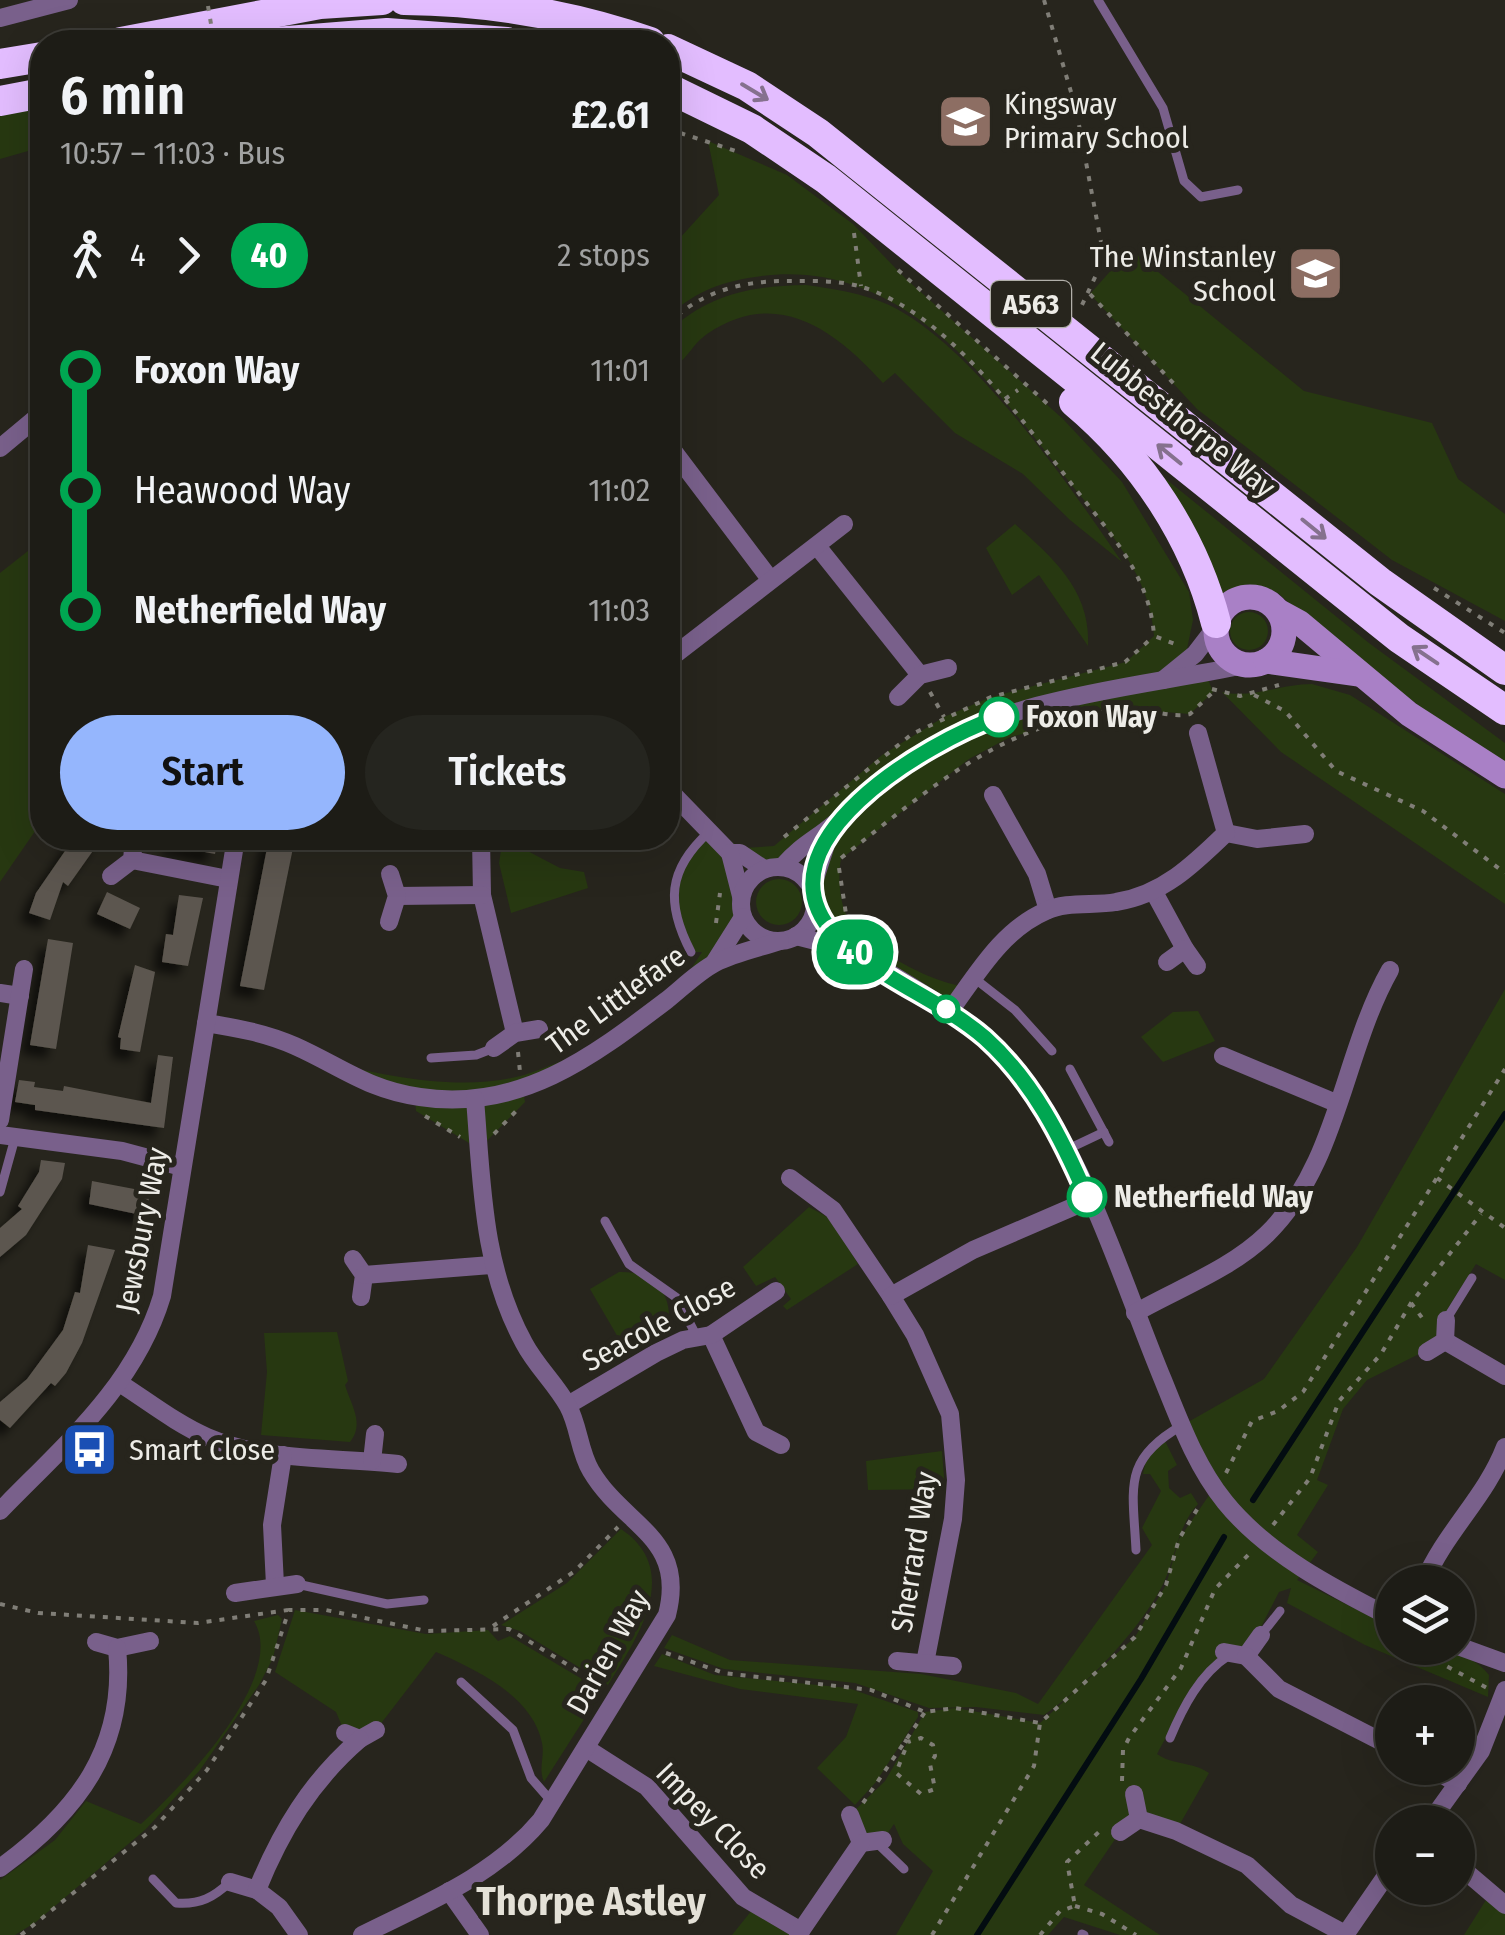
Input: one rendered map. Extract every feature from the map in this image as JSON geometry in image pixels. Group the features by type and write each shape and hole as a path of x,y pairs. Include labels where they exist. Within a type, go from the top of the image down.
{"highway":[{"path":"183,30 320,4 382,0"},
{"path":"404,0 470,2 544,12 608,30"},
{"name":"Lubbesthorpe Way","path":"680,55 747,86 818,133 1380,582 1505,670"},
{"path":"0,64 30,59"},
{"name":"Lubbesthorpe Way","path":"680,94 773,141 896,251 1399,638 1505,710"},
{"path":"0,100 30,95"},
{"path":"896,251 1101,425 1165,506 1196,560 1216,625"},
{"path":"1380,582 1505,655"}],"street":[{"path":"0,18 69,0"},
{"path":"0,421 7,442 30,423"},
{"path":"680,460 770,578"},
{"path":"680,650 844,524"},
{"path":"817,546 920,675"},
{"path":"1162,681 1195,654 1225,606 1244,597 1266,600 1409,714 1505,776"},
{"path":"741,896 746,885 773,868 797,836 832,826 898,769 980,723 1162,681 1210,683 1255,663 1281,645 1284,633 1278,611"},
{"path":"1216,625 1225,655 1255,663 1358,674"},
{"path":"898,697 920,675 948,668"},
{"path":"1198,733 1226,833"},
{"path":"993,796 1037,874 1048,910"},
{"path":"680,802 730,853 742,917 758,935 859,944"},
{"path":"788,939 810,922 832,826"},
{"path":"1226,833 1257,839 1305,834"},
{"path":"950,1011 1004,940 1048,910 1116,902 1154,892 1183,873 1226,833"},
{"path":"111,876 132,860 133,850"},
{"name":"Jewsbury Way","path":"0,1512 121,1384 147,1342 162,1296 234,850"},
{"path":"481,850 482,895 515,1033"},
{"path":"730,853 740,853 805,878 834,934 859,944 950,1011 1007,1061 1066,1150 1181,1426 1214,1488 1304,1569 1375,1609"},
{"path":"132,860 228,879"},
{"path":"389,922 398,896 390,874"},
{"path":"1154,892 1197,966"},
{"path":"398,896 482,895"},
{"name":"The Littlefare","path":"714,963 742,917"},
{"name":"The Littlefare","path":"206,1024 258,1032 297,1046 364,1085 416,1097 474,1099 523,1090 578,1065 714,963 788,939"},
{"path":"1167,962 1185,949"},
{"path":"0,1120 24,968"},
{"path":"1135,1313 1234,1259 1278,1222 1314,1167 1358,1038 1390,970"},
{"path":"0,993 20,996"},
{"path":"494,1048 515,1033 540,1029"},
{"path":"1223,1056 1336,1103"},
{"name":"Darien Way","path":"362,1935 507,1856 552,1802 586,1748 667,1615 674,1588 656,1537 626,1515 587,1464 568,1406 522,1341 491,1265 474,1099"},
{"path":"8,1136 122,1151 182,1167"},
{"name":"Sherrard Way","path":"790,1178 832,1210 891,1296 938,1382 950,1414 955,1449 953,1518 925,1664"},
{"path":"891,1296 973,1250 1088,1200"},
{"path":"361,1297 358,1267 491,1265"},
{"name":"Seacole Close","path":"568,1406 656,1352 704,1336 776,1291"},
{"path":"1445,1341 1446,1320"},
{"path":"704,1336 756,1432 782,1445"},
{"path":"1426,1352 1445,1341"},
{"path":"1445,1341 1505,1376"},
{"path":"121,1384 206,1437 283,1455 398,1464"},
{"path":"372,1461 374,1434"},
{"path":"1432,1565 1450,1530 1480,1495 1505,1447"},
{"path":"276,1585 272,1525 283,1455"},
{"path":"234,1593 296,1584"},
{"path":"1261,1635 1234,1654 1279,1690 1375,1739"},
{"path":"96,1642 117,1648 150,1641"},
{"path":"0,1868 53,1828 88,1782 115,1721 122,1690 117,1648"},
{"path":"1475,1652 1505,1663"},
{"path":"897,1661 953,1666"},
{"path":"1475,1758 1501,1718 1504,1693"},
{"path":"256,1890 299,1805 360,1734"},
{"name":"Impey Close","path":"586,1748 647,1788 743,1897 799,1933 873,1841"},
{"path":"1128,1794 1139,1819 1247,1865 1291,1904 1345,1934 1375,1891"},
{"path":"850,1814 873,1841"},
{"path":"1120,1832 1139,1819"},
{"path":"1475,1879 1505,1905"},
{"path":"230,1882 256,1890 279,1908 299,1935"},
{"path":"449,1891 480,1935"}],"lane":[{"path":"1098,0 1163,108 1184,181 1201,197 1238,190"},
{"path":"691,952 676,922 674,896 678,870 688,852 709,832"},
{"path":"974,978 1015,1010 1052,1050"},
{"path":"431,1058 476,1055 494,1048"},
{"path":"1066,1150 1107,1137 1070,1070"},
{"path":"0,1192 8,1136"},
{"path":"605,1221 629,1264 677,1298 704,1336"},
{"path":"1446,1320 1472,1278"},
{"path":"1136,1550 1134,1504 1142,1455 1181,1426"},
{"path":"296,1584 387,1604 424,1600"},
{"path":"1261,1635 1280,1610"},
{"path":"1170,1738 1206,1675 1234,1654"},
{"path":"461,1682 513,1730 532,1778 552,1802"},
{"path":"873,1841 904,1869"},
{"path":"153,1879 176,1903 188,1904 214,1897 230,1882"}],"path":[{"path":"1044,0 1076,109 1104,258 1082,304"},
{"path":"208,6 212,30"},
{"path":"680,133 741,153"},
{"path":"860,286 852,224 866,237"},
{"path":"896,251 1063,418"},
{"path":"680,315 711,293 750,284 818,281 860,286 914,314 1005,399 1112,531 1149,605 1154,636 1187,649"},
{"path":"1090,294 1177,387"},
{"path":"1005,399 1018,390"},
{"path":"1421,579 1505,633"},
{"path":"920,675 944,717"},
{"path":"859,944 846,914 838,875 840,858 969,759 1010,737 1122,709 1153,708 1182,716 1210,683 1254,695 1285,711 1336,771 1423,811 1505,873"},
{"path":"1254,695 1292,684"},
{"path":"714,932 718,880"},
{"path":"515,1033 523,1090"},
{"path":"932,1935 1034,1766 1040,1723 1135,1636 1166,1585 1179,1539 1230,1470 1252,1420 1278,1411 1303,1392 1505,1069"},
{"path":"1437,1178 1505,1228"},
{"path":"1128,1794 1123,1750 1181,1668 1216,1589 1264,1537 1310,1478 1339,1400 1381,1354 1410,1302 1481,1214"},
{"path":"490,1627 575,1571 606,1543 626,1515"},
{"path":"0,1604 38,1613 198,1624 289,1610 326,1610 427,1631 509,1629 618,1694"},
{"path":"21,1935 154,1827 207,1770 266,1680 289,1610"},
{"path":"648,1645 724,1673 846,1684 925,1712 954,1708 1040,1723"},
{"path":"1447,1665 1504,1693"},
{"path":"850,1814 888,1768 925,1712"},
{"path":"888,1768 921,1794 936,1789 930,1764 935,1756 933,1745 921,1738 906,1741"},
{"path":"896,1772 906,1741"},
{"path":"1076,1906 1067,1862 1107,1825 1120,1832"},
{"path":"1040,1935 1060,1911 1076,1906 1102,1914 1136,1935"}],"green space":[{"path":"30,109 30,150 0,159 0,116"},
{"path":"708,141 787,175 853,224 905,278 1063,419 1122,482 1189,592 1193,620 1187,649 1195,654 1182,667 1206,674 1213,692 1190,714 1127,709 1010,737 969,759 841,859 842,901 854,926 900,962 936,979 968,987 950,1011 852,950 815,896 831,828 783,866 764,869 740,853 735,878 743,917 714,963 674,995 702,952 691,952 677,916 676,888 680,875 709,832 744,848 774,846 882,755 944,717 991,697 1126,662 1154,636 1150,612 1121,549 1004,400 936,332 898,306 856,286 811,276 762,276 711,288 680,307 680,238 719,195"},
{"path":"1130,249 1304,391 1432,423 1458,479 1505,514 1505,621 1392,560 1197,409 1090,294"},
{"path":"806,285 859,294 889,305 921,324 986,384 1017,420 1122,562 1070,520 1023,474 955,433 895,373 883,383 845,346 803,321 781,314 733,320 707,334 680,362 683,319 715,301 767,287"},
{"path":"1156,471 1369,643 1505,743 1505,770 1330,639 1278,593 1248,584 1217,596"},
{"path":"1015,524 1056,563 1076,592 1087,626 1088,646 1039,575 1012,595 986,548"},
{"path":"30,549 30,838 0,882 0,573"},
{"path":"1249,612 1262,618 1268,631 1262,644 1249,650 1236,644 1230,631 1236,618"},
{"path":"1312,684 1350,695 1505,794 1505,904 1281,752 1222,692 1245,694"},
{"path":"501,850 526,850 560,868 584,872 588,888 511,913 499,863"},
{"path":"779,879 795,886 802,902 795,918 779,925 763,918 756,902 763,886"},
{"path":"1505,989 1505,1280 1476,1264 1448,1308 1445,1341 1367,1380 1343,1409 1317,1480 1328,1485 1297,1535 1318,1552 1297,1580 1375,1619 1375,1649 1287,1603 1291,1588 1279,1592 1246,1656 1224,1652 1195,1683 1157,1754 1209,1773 1176,1831 1139,1819 1120,1832 1084,1885 1160,1935 1120,1935 1064,1917 1048,1935 896,1935 933,1871 903,1844 894,1824 883,1840 861,1843 850,1815 885,1781 925,1712 955,1708 1040,1723 1135,1637 1166,1585 1179,1539 1214,1488 1181,1426 1264,1379 1357,1247"},
{"path":"1198,1011 1215,1041 1163,1062 1141,1037 1173,1012"},
{"path":"589,1050 523,1090 525,1102 479,1149 416,1111 415,1097 324,1062 424,1080 475,1082 524,1075"},
{"path":"809,1207 831,1219 858,1264 787,1310 783,1306 791,1299 775,1277 756,1286 743,1267"},
{"path":"619,1272 643,1276 659,1287 669,1317 668,1329 626,1351 590,1289"},
{"path":"337,1332 348,1381 345,1385 357,1421 350,1442 261,1435 267,1372 264,1333"},
{"path":"1164,1439 1177,1465 1168,1471 1169,1488 1180,1498 1191,1493 1198,1504 1146,1612 1096,1671 1044,1715 976,1707 929,1708 855,1683 724,1669 664,1648 672,1635 730,1660 921,1674 1016,1693 1038,1704 1152,1545 1142,1528 1161,1491 1150,1474 1143,1474 1146,1460"},
{"path":"942,1451 945,1489 868,1490 866,1461"},
{"path":"621,1529 640,1546 649,1565 652,1585 641,1627 608,1685 520,1631 501,1625 567,1583"},
{"path":"295,1610 426,1634 488,1630 498,1641 510,1636 602,1691 544,1782 542,1743 527,1711 500,1686 436,1652 376,1730 345,1733 336,1712 275,1672"},
{"path":"278,1615 282,1619 273,1658 259,1685 200,1770 146,1829 36,1922 15,1935 0,1935 0,1880 55,1840 86,1801 141,1824 203,1759 244,1701 256,1672 261,1645 254,1621"},
{"path":"662,1654 715,1675 848,1688 918,1712 918,1717 876,1782 855,1805 817,1768 846,1737 858,1704 740,1689 654,1666"},
{"path":"1475,1663 1489,1675 1488,1697 1475,1692 1475,1685 1460,1685 1412,1665"},
{"path":"1491,1892 1505,1905 1505,1935 1464,1935"},
{"path":"756,1905 798,1935 732,1935"}],"building":[{"path":"66,850 94,850 68,886 63,882 50,920 29,913 36,893"},
{"path":"267,850 293,850 264,990 240,986"},
{"path":"107,892 140,908 130,929 97,914"},
{"path":"179,895 203,898 188,966 162,962 166,934 173,935"},
{"path":"48,939 73,943 56,1049 30,1045"},
{"path":"135,965 155,972 140,1052 120,1049 118,1037"},
{"path":"158,1055 173,1057 164,1128 35,1110 35,1105 15,1102 19,1080 35,1082 34,1087 63,1091 64,1086 151,1103"},
{"path":"41,1160 65,1163 62,1179 26,1235 0,1257 0,1228 22,1209 18,1206 39,1172"},
{"path":"92,1181 150,1192 146,1216 89,1204"},
{"path":"88,1245 115,1250 82,1343 55,1386 51,1383 10,1428 0,1420 0,1402 27,1379 63,1330 75,1292 80,1293"}],"waterway":[{"path":"1253,1500 1505,1114"},
{"path":"977,1935 1141,1679 1224,1537"}],"bus line":[{"name":"40","path":"999,717 917,756 864,795 832,826 812,888 825,922 852,950 950,1011 1007,1061 1050,1118 1087,1197"}],"place":[{"name":"Kingsway Primary School","path":"965,121"},
{"name":"The Winstanley School","path":"1315,274"},
{"name":"Foxon Way","path":"999,717"},
{"name":"Netherfield Way","path":"1087,1197"},
{"name":"Smart Close","path":"90,1450"}],"district":[{"name":"Thorpe Astley","path":"591,1901"}]}
